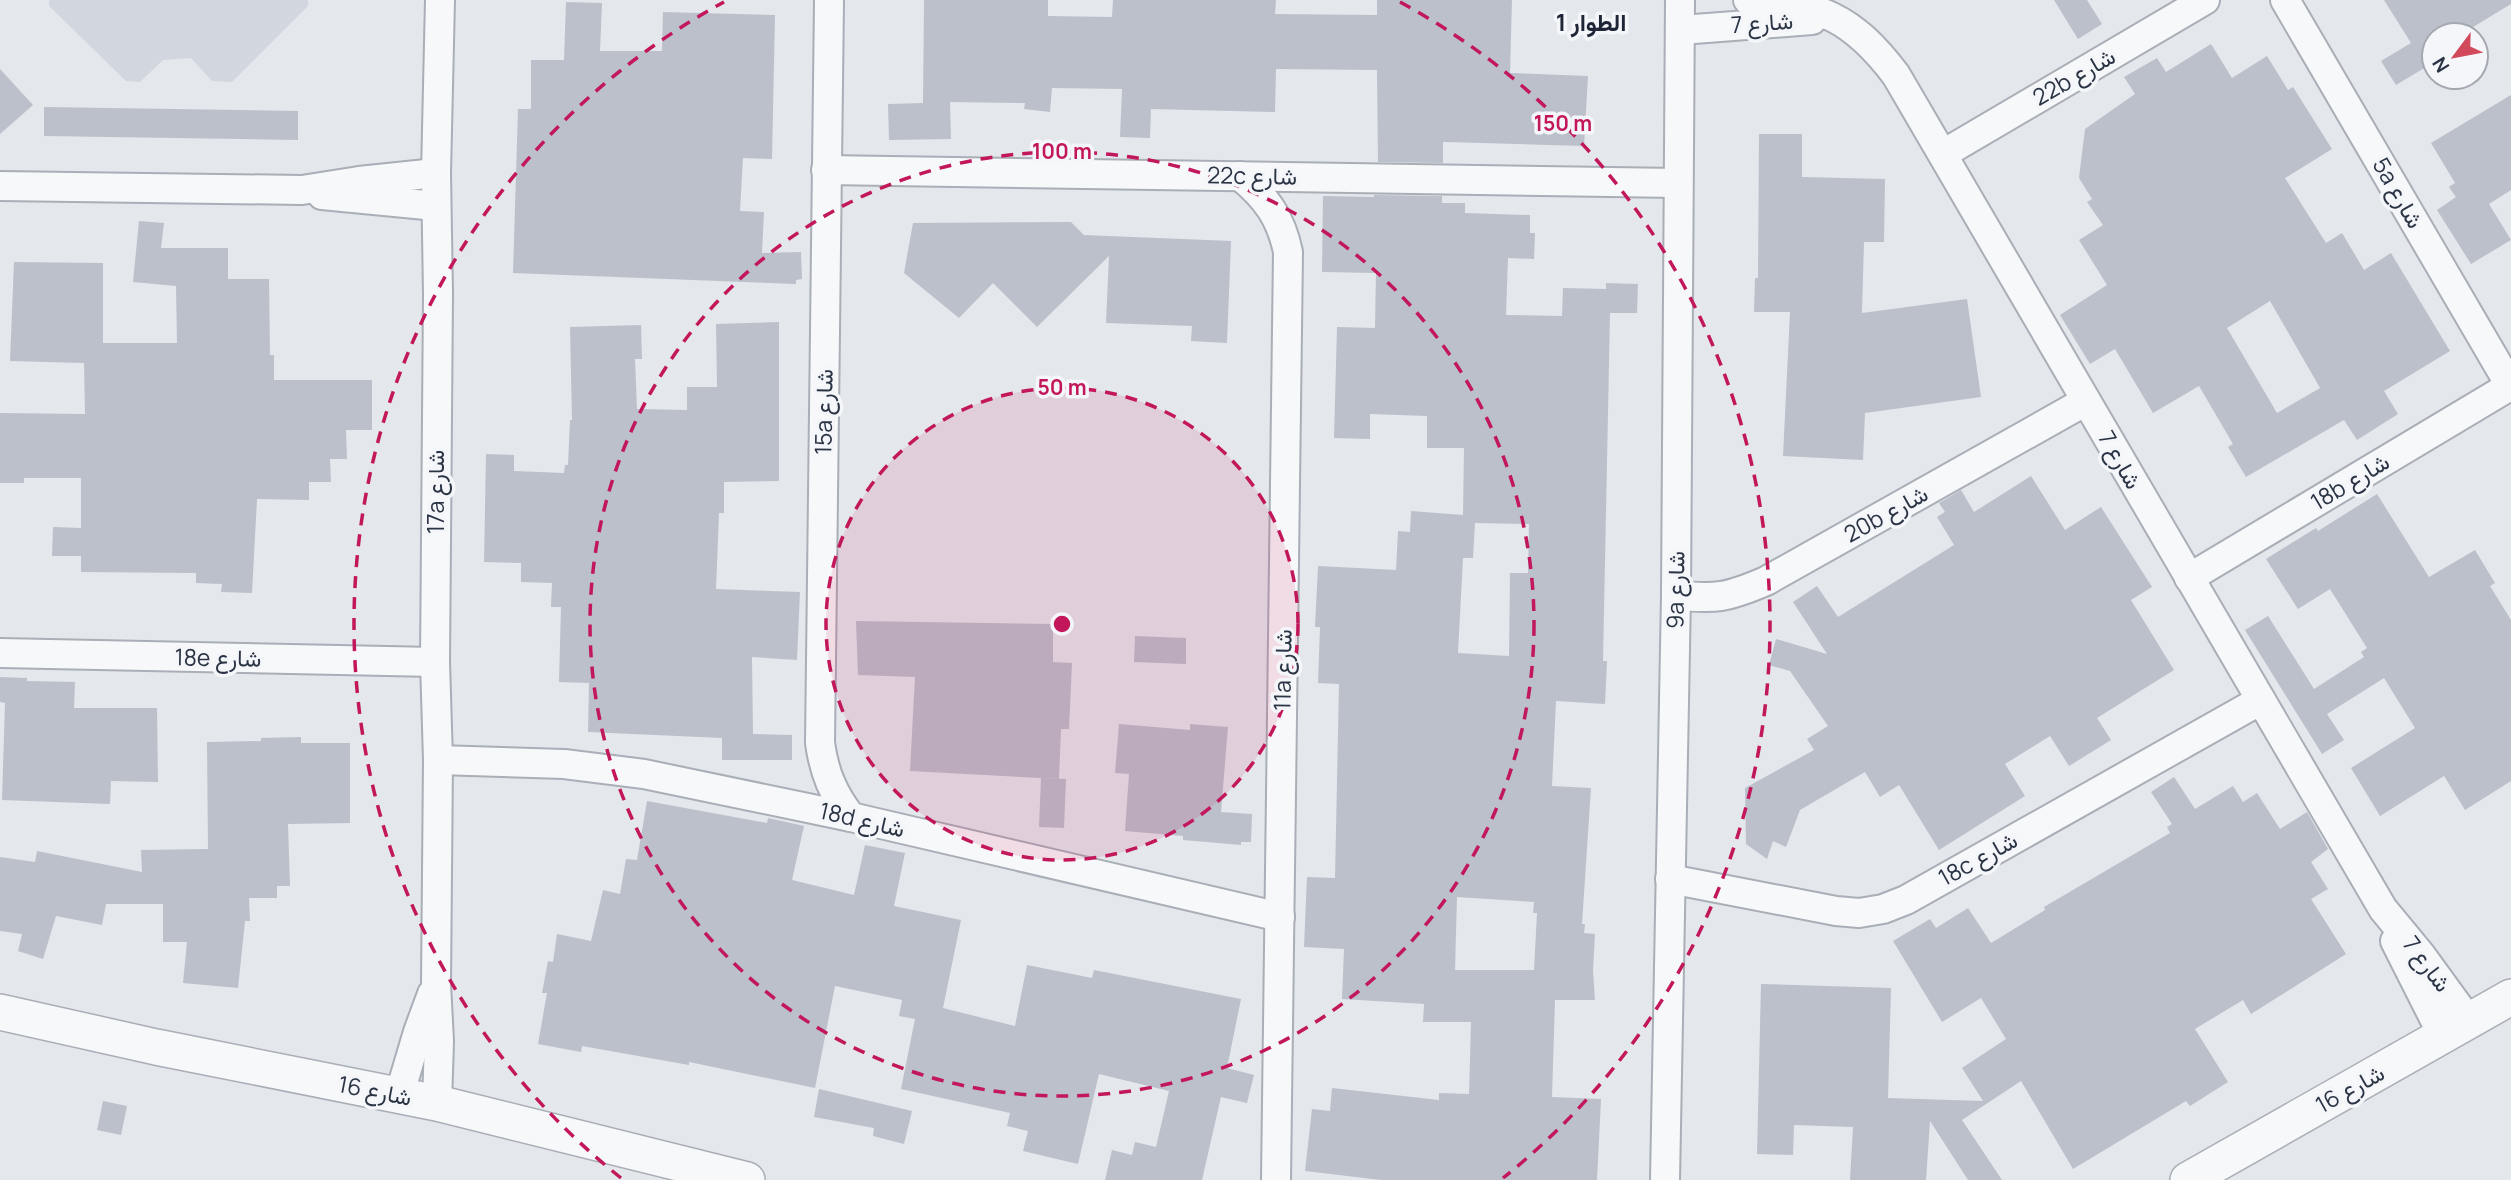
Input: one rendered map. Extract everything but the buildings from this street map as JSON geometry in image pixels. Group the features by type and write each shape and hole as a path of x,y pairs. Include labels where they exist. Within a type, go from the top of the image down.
{"street":[{"name":"17a شارع","path":"437,1103 436,173 440,0"},
{"name":"15a شارع","path":"829,0 820,743 829,782 838,801 851,817"},
{"name":"9a شارع","path":"1665,1180 1676,595 1680,0"},
{"name":"شارع 7","path":"1748,0 1793,4 1820,11 1843,22 1862,36 1890,68 1943,154 2383,909 2421,955 2456,1028"},
{"name":"22b شارع","path":"1943,154 2205,0"},
{"name":"5a شارع","path":"2285,0 2511,386"},
{"name":"شارع 7","path":"1681,30 1791,21 1843,22"},
{"name":"22c شارع","path":"826,170 1678,183"},
{"path":"302,190 436,173"},
{"name":"11a شارع","path":"1240,176 1255,188 1272,209 1284,234 1288,251 1276,1180"},
{"path":"0,186 302,190 359,200 436,206"},
{"name":"18b شارع","path":"2189,578 2511,386"},
{"name":"20b شارع","path":"1676,595 1707,599 1766,582 2086,401"},
{"name":"18e شارع","path":"0,653 435,662"},
{"name":"18c شارع","path":"1670,879 1824,910 1859,913 1883,909 1906,900 2260,700"},
{"name":"18d شارع","path":"438,760 538,763 621,770 851,817 1280,917"},
{"name":"17a شارع","path":"399,1096 418,1032 436,985"},
{"name":"شارع 16","path":"2188,1180 2511,997"},
{"name":"شارع 16","path":"0,1012 437,1103 747,1180"}],"shaded area":[{"path":"49,0 308,0 308,6 232,82 212,81 191,58 163,60 140,82 126,81 49,6"}],"district":[{"name":"الطوار 1","path":"1591,23"}]}
